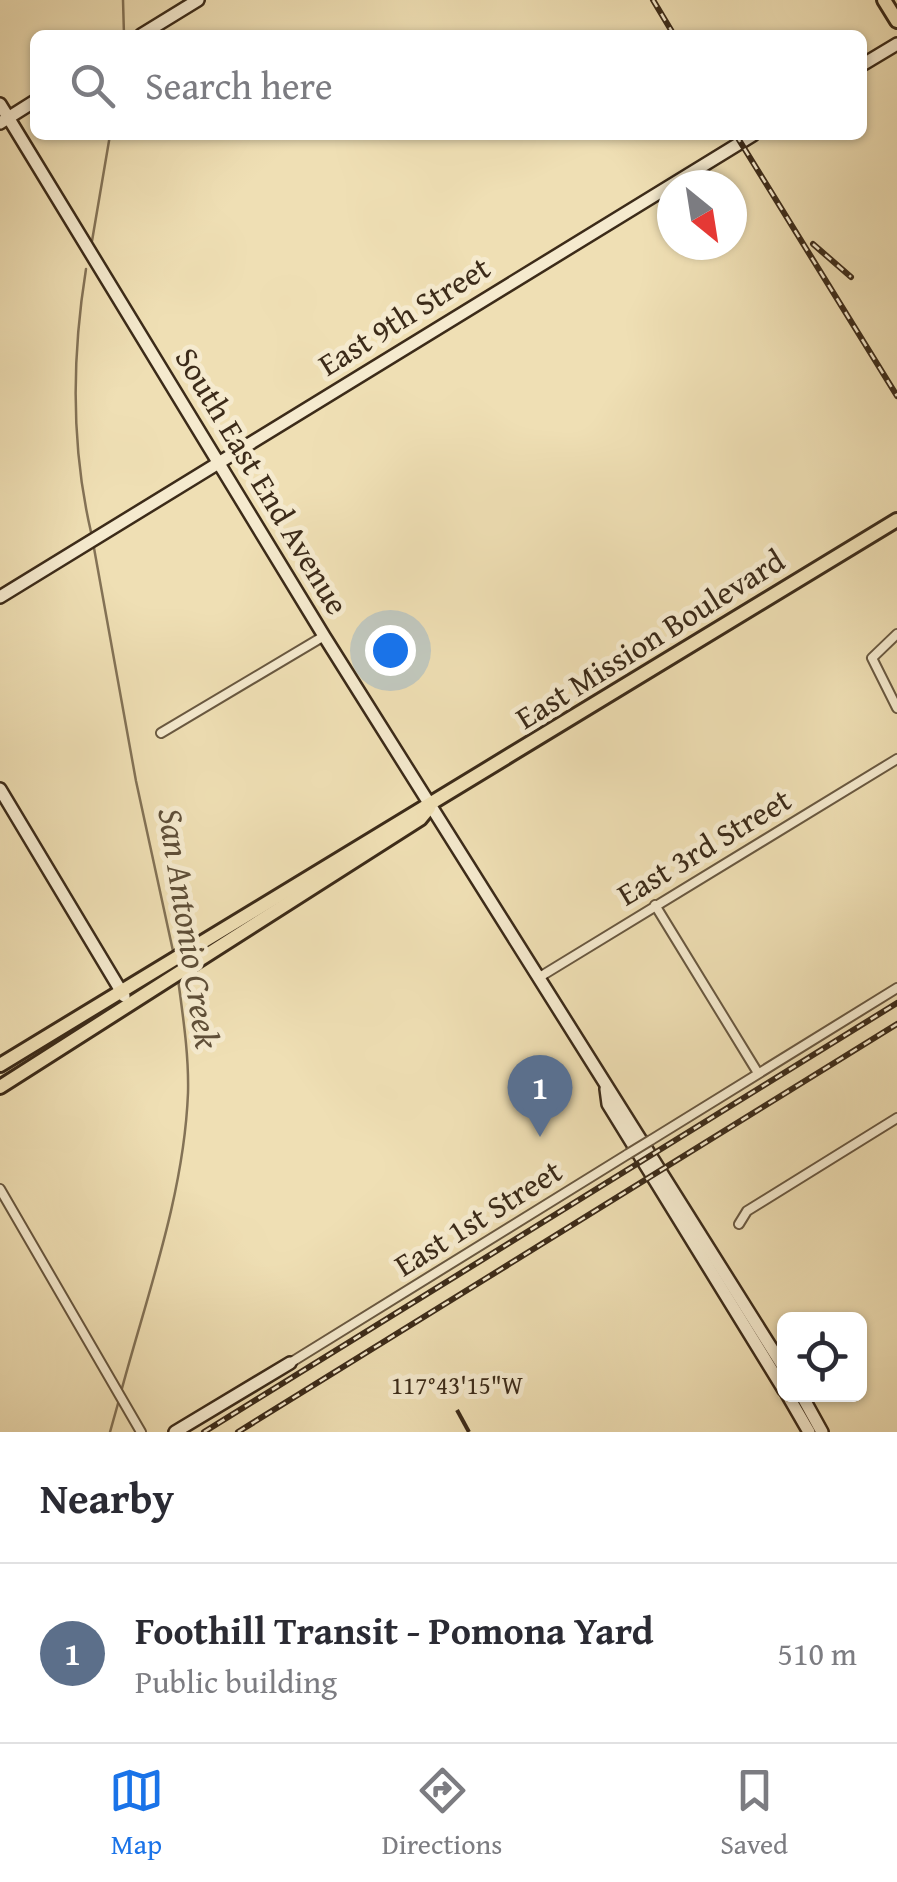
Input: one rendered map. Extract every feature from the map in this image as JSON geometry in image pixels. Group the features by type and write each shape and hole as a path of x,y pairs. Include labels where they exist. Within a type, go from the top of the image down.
{"main road":[{"path":"884,0 897,21"},
{"name":"East Mission Boulevard","path":"178,961 420,819 431,806 897,520"},
{"path":"0,1064 120,990 178,961"},
{"path":"0,1086 168,979 178,961"}],"street":[{"path":"150,30 198,0"},
{"path":"867,62 897,44"},
{"name":"South East End Avenue","path":"0,104 4,120 606,1089 608,1104 770,1355"},
{"path":"4,120 30,104"},
{"name":"East 9th Street","path":"4,595 745,140"},
{"path":"0,581 4,595"},
{"path":"897,634 872,658 897,708"},
{"path":"161,733 324,636"},
{"name":"East 3rd Street","path":"537,978 897,759"},
{"path":"0,789 129,1004"},
{"path":"655,905 758,1073"},
{"name":"East 1st Street","path":"290,1363 897,988"},
{"path":"740,1224 748,1211 897,1118"},
{"path":"0,1189 140,1432"},
{"path":"770,1355 777,1362"},
{"path":"770,1355 777,1371"},
{"path":"175,1432 290,1363"},
{"path":"792,1402 809,1432"},
{"path":"805,1402 822,1432"}],"waterway":[{"name":"San Antonio Creek","path":"123,0 124,30"},
{"name":"San Antonio Creek","path":"92,241 109,140"},
{"name":"San Antonio Creek","path":"86,269 76,401 80,467 91,532"},
{"name":"San Antonio Creek","path":"94,548 136,781 173,951"},
{"name":"San Antonio Creek","path":"121,1392 180,1169 188,1064 178,979"},
{"name":"San Antonio Creek","path":"110,1432 119,1400"}],"railway":[{"path":"653,0 671,30"},
{"path":"739,140 897,396"},
{"path":"813,244 851,277"},
{"path":"204,1432 897,1003"},
{"path":"238,1432 897,1024"}],"place":[{"name":"Foothill Transit - Pomona Yard","path":"540,1137"}]}
